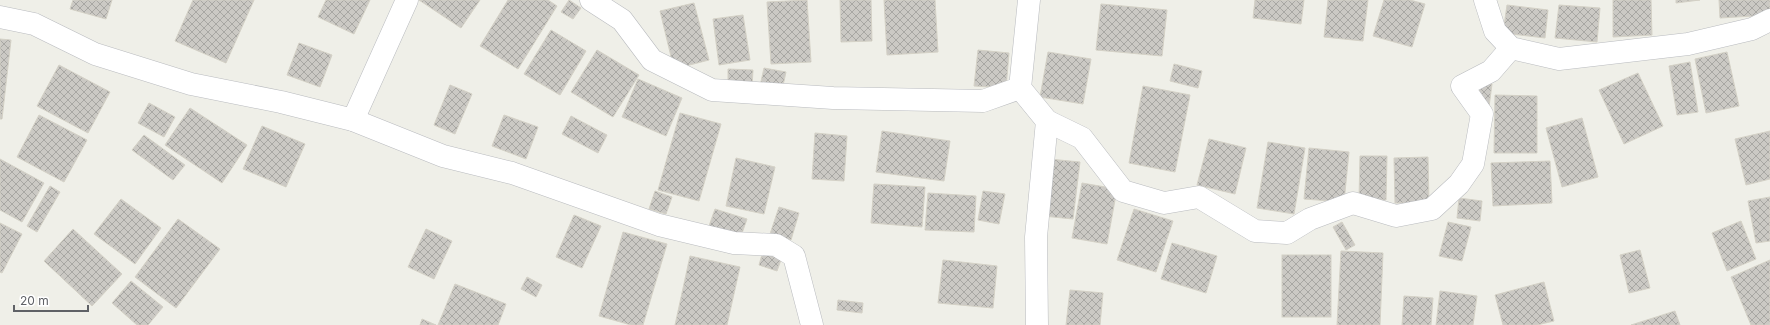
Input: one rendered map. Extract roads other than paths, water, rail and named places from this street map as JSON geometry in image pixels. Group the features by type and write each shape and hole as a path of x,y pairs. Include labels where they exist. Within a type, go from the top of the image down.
{"street":[{"path":"353,120 407,0"},
{"path":"591,0 622,20 652,60 712,90 833,98 983,101 1020,88"},
{"path":"1029,0 1020,88 1047,121 1082,138 1123,191 1164,203 1199,197 1255,231 1287,233 1310,219 1353,203 1396,216 1432,209 1463,179 1473,164 1482,114 1462,86 1491,71 1511,48"},
{"path":"1485,0 1495,31 1511,48 1559,59 1688,44 1752,29 1770,20"},
{"path":"0,17 34,24 95,54 191,84 280,102 353,120 442,156 512,173 659,225 734,243 776,245 794,256 812,325"},
{"path":"1036,325 1036,237 1047,121"}]}
